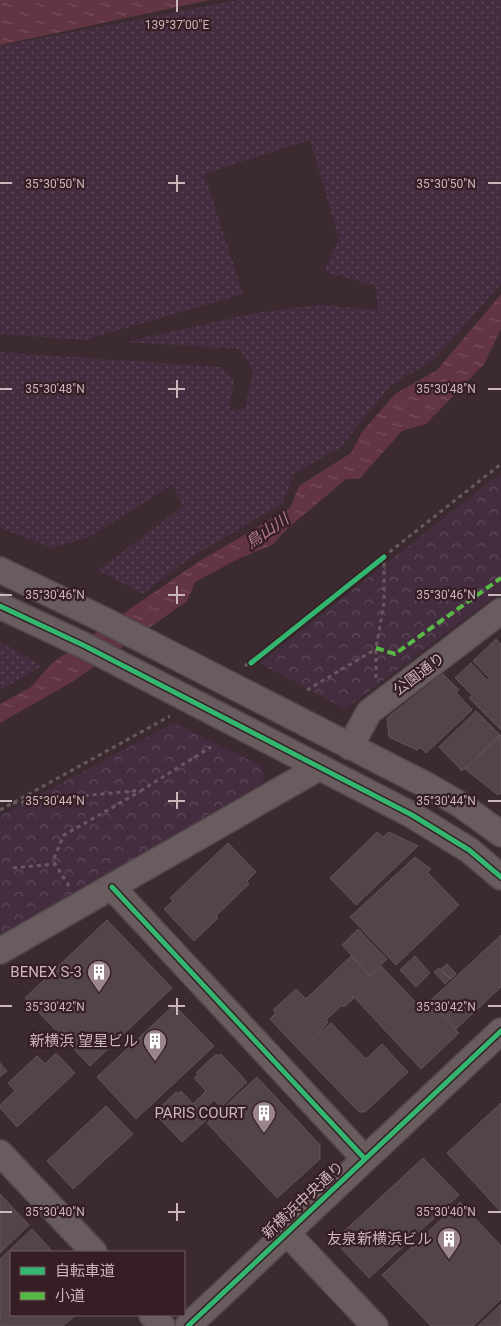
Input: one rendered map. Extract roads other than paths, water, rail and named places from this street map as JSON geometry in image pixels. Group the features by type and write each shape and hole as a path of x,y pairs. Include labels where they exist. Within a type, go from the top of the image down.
{"street":[{"path":"0,570 102,619 350,746 461,805 501,834"},
{"path":"0,606 178,693 444,833 469,850 501,877"},
{"name":"公園通り","path":"350,746 369,712 501,611"},
{"path":"0,951 320,767"},
{"path":"112,887 365,1159"},
{"name":"新横浜中央通り","path":"188,1326 501,1031"},
{"path":"0,1153 93,1251"},
{"path":"286,1233 375,1326"},
{"path":"153,1316 162,1326"}],"water":[{"path":"0,0 210,0 0,45"},
{"name":"鳥山川","path":"501,294 501,329 484,364 426,424 402,431 359,479 346,479 287,529 272,545 240,558 195,582 187,601 72,682 0,723 0,704 31,687 52,663 198,562 290,508 299,486 351,453 362,432 395,394 437,370"}],"place":[{"name":"BENEX S-3","path":"99,993"},
{"name":"新横浜 望星ビル","path":"155,1062"},
{"name":"PARIS COURT","path":"264,1134"},
{"name":"友泉新横浜ビル","path":"449,1260"}]}
